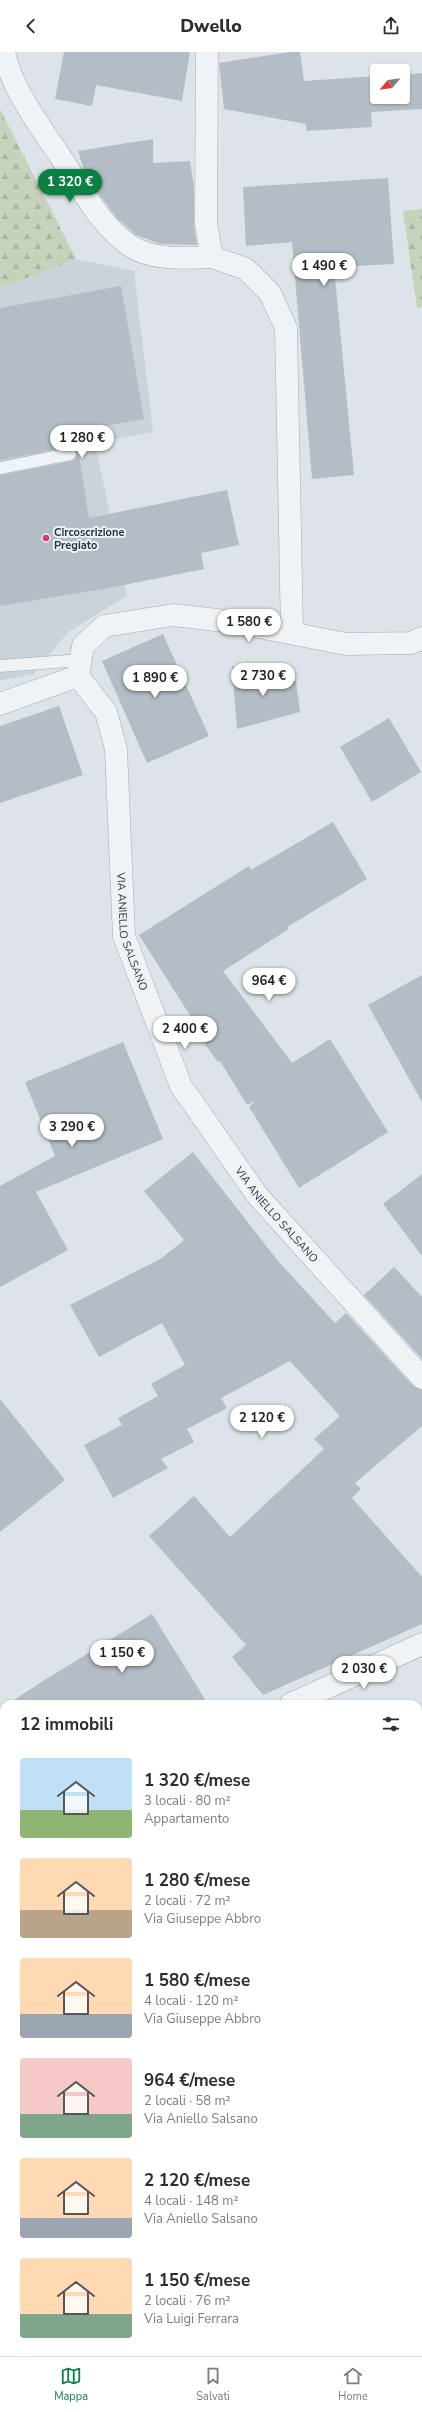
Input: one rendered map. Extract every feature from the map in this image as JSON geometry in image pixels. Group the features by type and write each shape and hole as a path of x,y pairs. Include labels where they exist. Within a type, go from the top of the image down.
{"street":[{"path":"4,52 6,62 32,116 97,213 130,246 164,258 212,257 246,269 270,293 286,328 292,633"},
{"path":"207,52 206,224 212,257"},
{"path":"0,704 79,668 83,646 104,626 173,615 234,622 346,644 411,643 422,638"},
{"name":"VIA ANIELLO SALSANO","path":"79,668 106,712 116,749 124,936 180,1086 257,1195 422,1378"},
{"path":"300,1700 422,1644"}],"lane":[{"path":"0,468 70,454"},
{"path":"0,666 79,668"}],"shaded area":[{"path":"76,259 134,271 153,432 95,443 127,596 68,632 34,674 0,681 0,288"}],"green space":[{"path":"0,109 76,259 0,288"},
{"path":"422,209 422,307 417,308 403,211"}],"building":[{"path":"64,52 190,52 182,101 96,85 92,106 55,99"},
{"path":"290,52 300,52 304,81 370,76 370,104 410,104 410,74 422,73 422,109 371,112 372,127 306,131 306,124 224,109 219,63"},
{"path":"153,139 153,163 190,161 194,188 194,224 197,245 160,244 136,235 117,218 101,197 84,170 78,151"},
{"path":"388,178 394,264 334,267 354,475 312,479 292,242 246,246 243,187"},
{"path":"121,286 144,419 75,431 89,518 227,490 239,545 201,553 204,569 104,589 0,606 0,475 71,461 75,459 77,453 75,449 69,447 0,460 0,308"},
{"path":"163,634 209,736 147,763 102,661"},
{"path":"232,666 296,681 300,712 237,729"},
{"path":"59,706 83,775 0,803 0,726"},
{"path":"389,718 421,772 372,802 340,747"},
{"path":"333,822 367,879 287,927 289,929 223,971 292,1063 330,1039 388,1132 299,1188 249,1107 255,1101 247,1105 220,1061 218,1062 187,1020 191,1017 139,935 249,866 251,870"},
{"path":"422,975 422,1102 368,1005"},
{"path":"123,1042 163,1139 36,1192 68,1250 0,1287 0,1186 55,1156 25,1082"},
{"path":"193,1152 278,1261 335,1323 346,1313 413,1386 422,1390 422,1426 355,1483 361,1489 352,1498 422,1577 422,1624 263,1695 232,1657 246,1645 149,1536 194,1496 230,1537 324,1449 314,1439 340,1416 290,1361 221,1398 227,1408 187,1429 194,1442 161,1459 168,1468 113,1498 84,1445 122,1425 118,1418 158,1396 151,1384 185,1365 162,1323 99,1357 70,1305 162,1258 184,1240 144,1191"},
{"path":"422,1174 422,1256 383,1204"},
{"path":"394,1267 422,1297 422,1359 364,1295"},
{"path":"0,1399 65,1480 0,1532"},
{"path":"152,1614 206,1700 14,1700"}],"place":[{"name":"Circoscrizione Pregiato","path":"46,538"}]}
